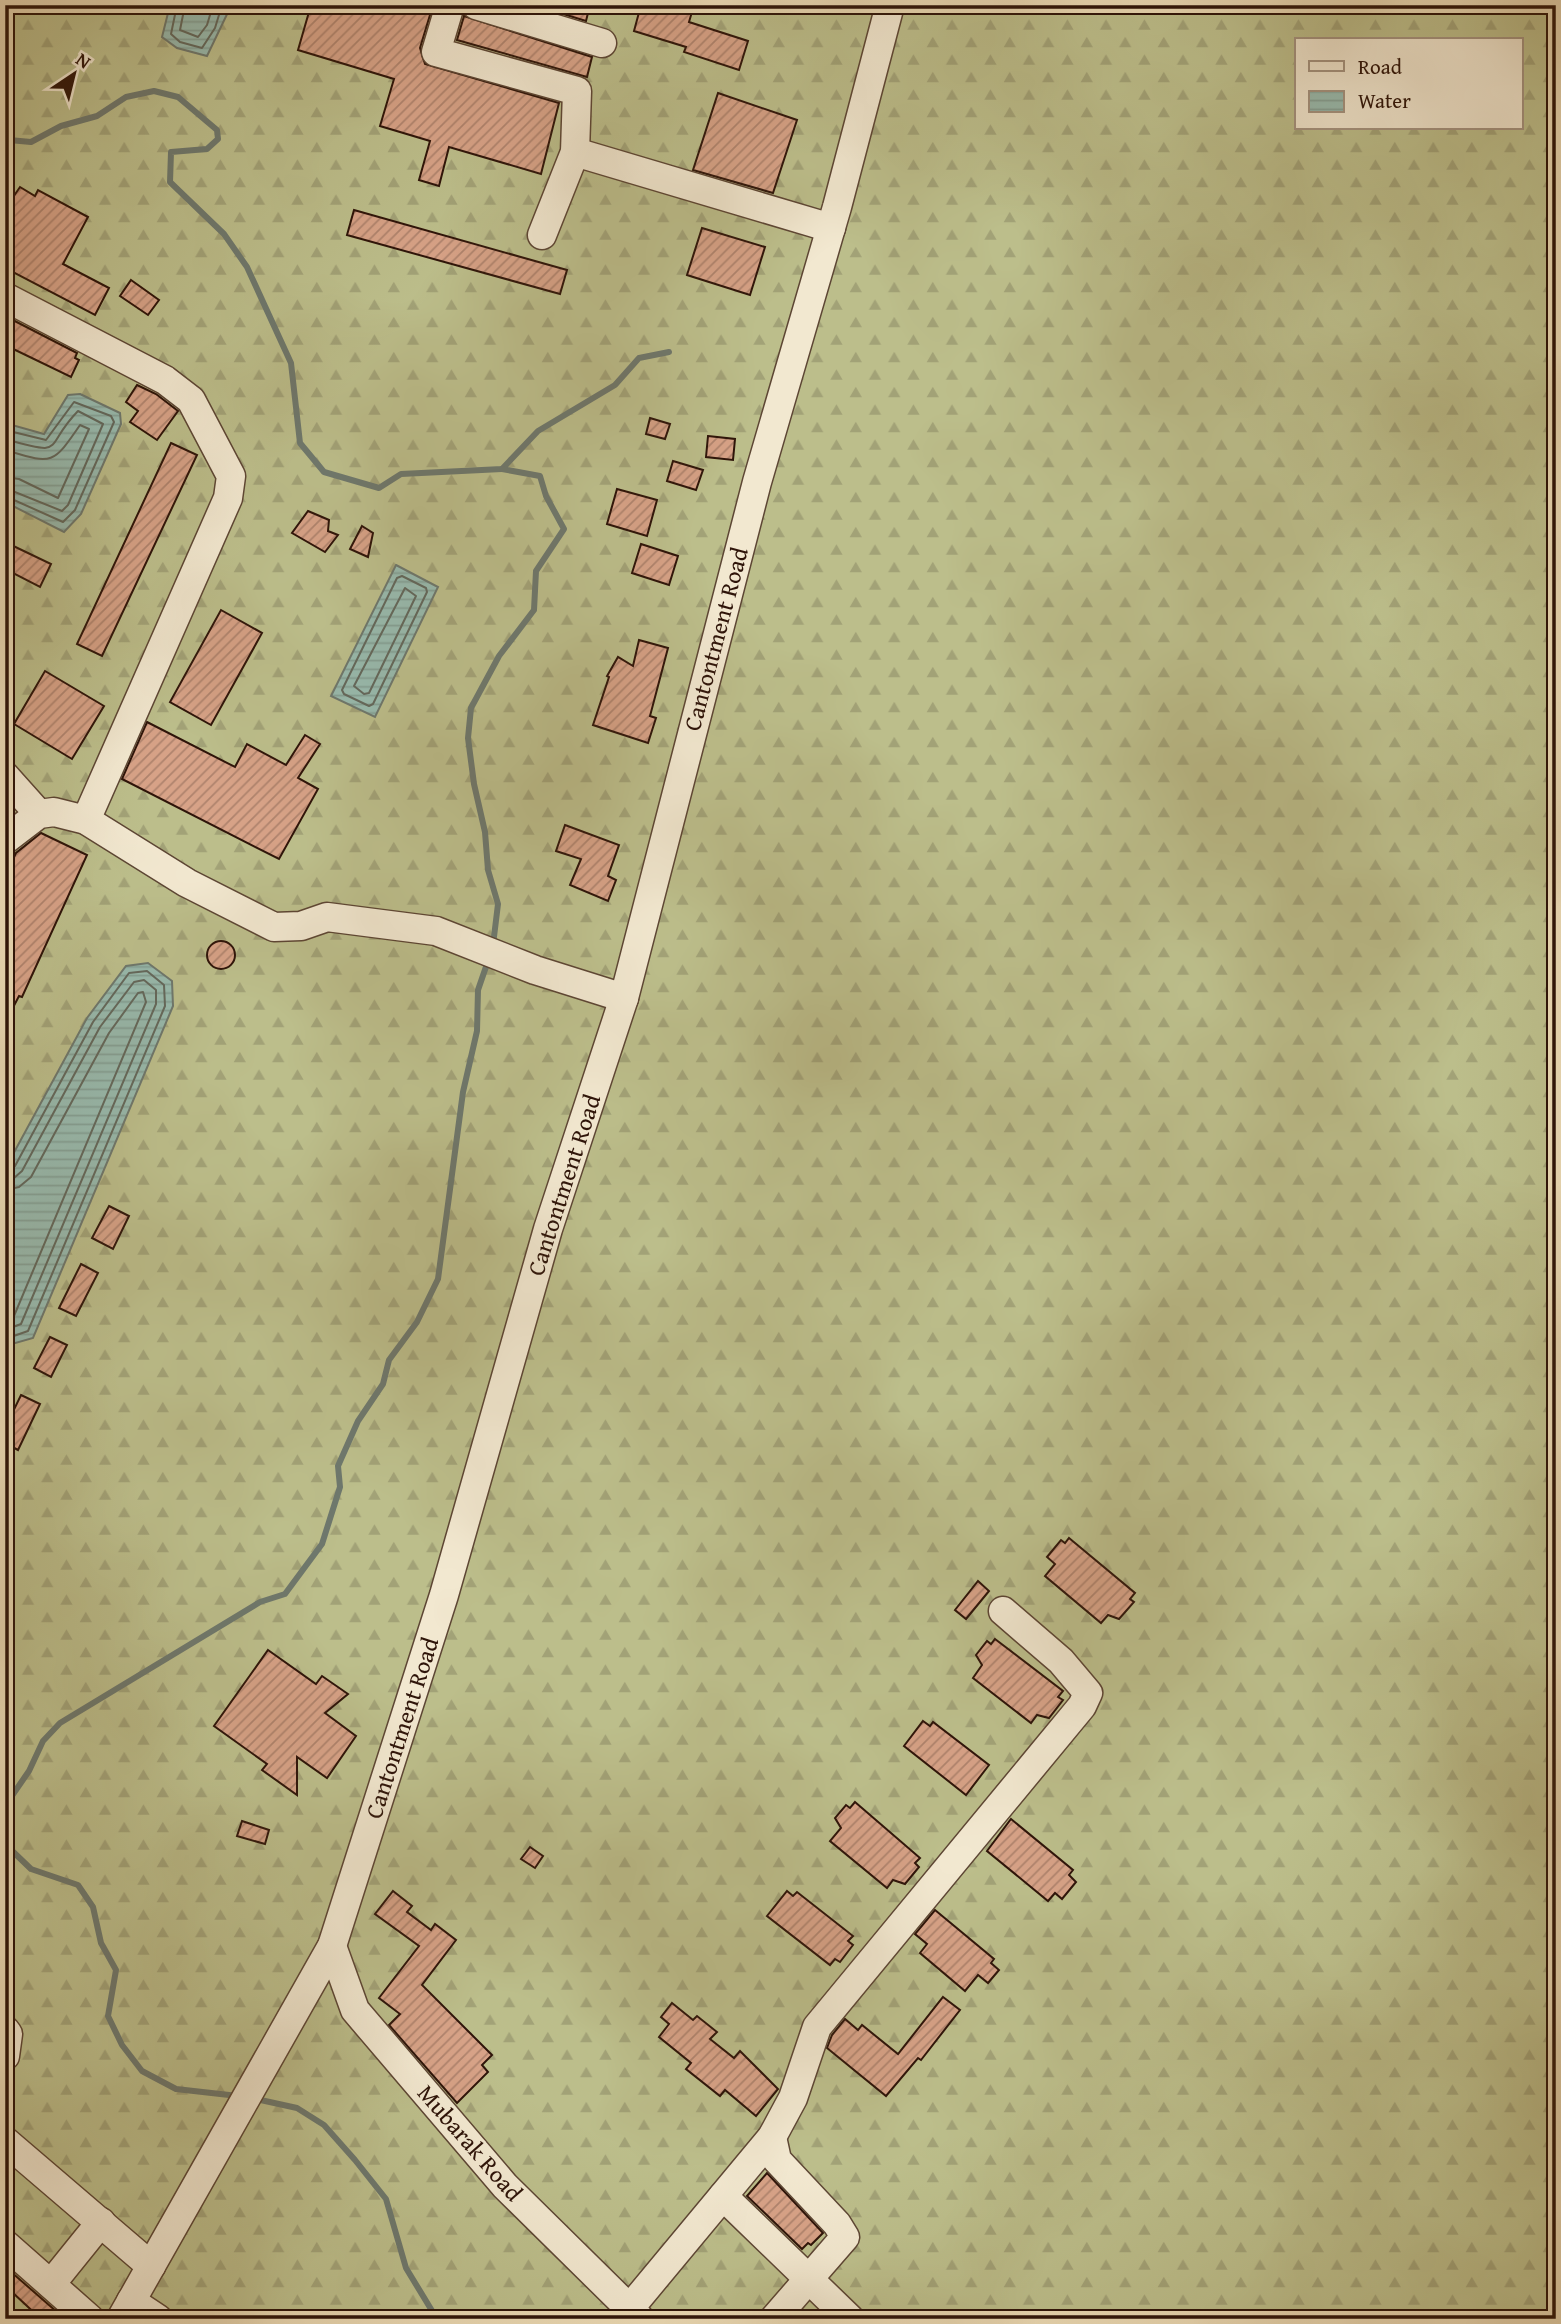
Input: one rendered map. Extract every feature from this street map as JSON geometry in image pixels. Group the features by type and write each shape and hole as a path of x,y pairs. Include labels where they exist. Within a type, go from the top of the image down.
{"street":[{"path":"450,5 436,52 577,91 575,152 542,234"},
{"path":"476,5 602,43"},
{"name":"Cantontment Road","path":"126,2310 331,1946 444,1595 548,1228 624,998 757,482 831,228 890,5"},
{"path":"575,152 831,228"},
{"path":"5,297 165,380 191,400 231,476 228,498 86,820"},
{"path":"5,776 39,814"},
{"path":"5,840 39,814 54,812 86,820 187,883 274,927 301,926 327,917 436,931 535,970 624,998"},
{"path":"635,2314 723,2196 772,2137 793,2098 817,2027 1082,1706 1088,1693 1061,1661 1003,1611"},
{"name":"Mubarak Road","path":"331,1946 355,2010 505,2186 635,2314"},
{"path":"5,2030 8,2034 8,2051 5,2056"},
{"path":"772,2137 777,2161 837,2224 845,2237 774,2319"},
{"path":"5,2141 151,2266"},
{"path":"723,2196 850,2319"},
{"path":"51,2284 101,2222"},
{"path":"5,2244 90,2319"},
{"path":"126,2310 158,2319"}],"green space":[{"path":"5,5 1556,5 1556,2319 5,2319"}],"water":[{"path":"170,5 226,5 230,8 207,56 177,48 162,37"},
{"path":"80,394 120,413 121,424 81,514 64,532 5,502 5,423 44,434 68,395"},
{"path":"396,565 438,587 375,717 331,696"},
{"path":"148,963 172,981 173,1006 33,1338 5,1346 5,1169 87,1018 126,966"}],"building":[{"path":"311,5 433,5 420,48 425,64 559,103 541,174 449,147 439,186 419,180 430,141 380,126 394,79 298,50"},
{"path":"534,5 590,5 586,21"},
{"path":"641,5 694,5 689,22 748,41 739,70 684,52 686,47 634,31"},
{"path":"464,16 592,57 587,77 457,40"},
{"path":"718,93 797,120 773,193 693,170"},
{"path":"20,187 35,196 38,190 88,217 63,264 109,288 95,315 5,268 5,209"},
{"path":"354,210 567,270 560,294 347,235"},
{"path":"702,228 765,247 750,295 687,275"},
{"path":"131,280 159,300 148,315 120,296"},
{"path":"5,316 77,353 75,358 79,360 71,377 5,345"},
{"path":"137,385 156,394 178,411 157,440 130,422 138,411 126,402"},
{"path":"650,418 670,424 665,439 646,434"},
{"path":"708,436 735,439 733,460 706,457"},
{"path":"171,443 197,455 102,656 77,644"},
{"path":"673,461 703,470 696,490 667,481"},
{"path":"617,489 657,500 647,536 607,524"},
{"path":"308,511 329,520 328,531 338,535 325,552 292,533"},
{"path":"362,526 373,533 368,557 350,549"},
{"path":"5,542 51,564 40,587 5,569"},
{"path":"641,544 678,556 669,585 632,573"},
{"path":"221,610 262,633 211,725 170,702"},
{"path":"639,640 668,648 650,716 656,718 648,743 593,725 609,677 607,676 618,657 633,666"},
{"path":"45,671 104,706 72,759 14,724"},
{"path":"147,722 235,767 247,744 286,765 305,735 320,744 298,778 318,789 279,859 122,779"},
{"path":"565,825 619,845 608,876 616,880 608,901 570,885 581,859 556,851"},
{"path":"41,833 87,855 22,997 19,996 5,1023 5,875 16,853"},
{"path":"221,941 231,945 235,955 231,965 221,969 211,965 207,955 211,945"},
{"path":"109,1206 129,1216 113,1249 92,1238"},
{"path":"81,1264 98,1273 76,1316 59,1308"},
{"path":"50,1337 67,1345 51,1377 34,1368"},
{"path":"21,1395 40,1404 18,1450 5,1443 5,1428"},
{"path":"1069,1538 1135,1593 1130,1599 1134,1602 1119,1619 1108,1615 1101,1623 1045,1576 1055,1564 1047,1557 1061,1540 1065,1543"},
{"path":"978,1581 989,1591 966,1619 955,1610"},
{"path":"995,1639 1063,1691 1058,1697 1063,1700 1049,1718 1037,1715 1031,1723 973,1678 982,1665 976,1655 987,1641 991,1644"},
{"path":"268,1650 316,1684 322,1676 348,1694 325,1713 356,1736 327,1778 297,1757 297,1795 262,1770 267,1764 214,1726"},
{"path":"923,1721 930,1726 933,1722 989,1765 966,1795 904,1746"},
{"path":"855,1802 920,1858 915,1863 919,1867 905,1884 893,1880 887,1888 830,1841 841,1828 835,1818 846,1805 850,1808"},
{"path":"1011,1819 1073,1870 1069,1875 1076,1882 1062,1899 1055,1893 1048,1901 987,1851"},
{"path":"242,1821 269,1830 265,1844 237,1836"},
{"path":"530,1847 543,1856 535,1868 521,1859"},
{"path":"393,1891 412,1906 407,1912 431,1930 435,1924 456,1940 422,1985 492,2055 482,2065 488,2072 457,2103 389,2025 400,2014 379,1998 419,1946 375,1914"},
{"path":"787,1891 793,1896 797,1892 853,1936 848,1941 853,1945 840,1962 835,1959 830,1965 767,1916"},
{"path":"935,1910 994,1959 991,1963 999,1970 988,1983 978,1975 965,1991 920,1953 927,1944 915,1934"},
{"path":"943,1997 960,2010 921,2060 918,2058 886,2096 827,2048 832,2035 845,2019 858,2030 862,2025 898,2054"},
{"path":"672,2003 693,2020 697,2016 717,2032 710,2039 734,2058 740,2051 778,2089 756,2116 725,2090 720,2096 686,2069 691,2063 659,2037 669,2024 661,2017"},
{"path":"767,2173 823,2233 811,2245 808,2243 802,2249 747,2196"},
{"path":"10,2271 65,2319 41,2319 13,2293 5,2301 5,2277"}],"waterway":[{"path":"5,90 5,103"},
{"path":"5,121 9,140 31,142 61,126 97,116 126,97 154,91 178,97 217,130 218,139 207,149 171,152 170,182 224,234 247,267 291,363 300,443 324,472 379,488 401,474 502,469 538,431 615,385 639,358 669,352"},
{"path":"493,945 498,904 488,870 485,832 474,784 468,738 471,708 499,656 534,610 536,571 564,529 546,496 540,476 502,469"},
{"path":"5,1843 7,1803 29,1771 43,1741 60,1723 260,1602 285,1594 322,1544 340,1487 338,1466 358,1421 383,1384 389,1360 417,1322 438,1279 463,1092 477,1031 478,990 489,958"},
{"path":"5,1844 31,1869 78,1885 93,1907 101,1943 116,1970 108,2016 122,2045 142,2071 176,2089 238,2096"},
{"path":"256,2099 297,2108 324,2125 355,2160 386,2199 406,2268 437,2319"}]}
